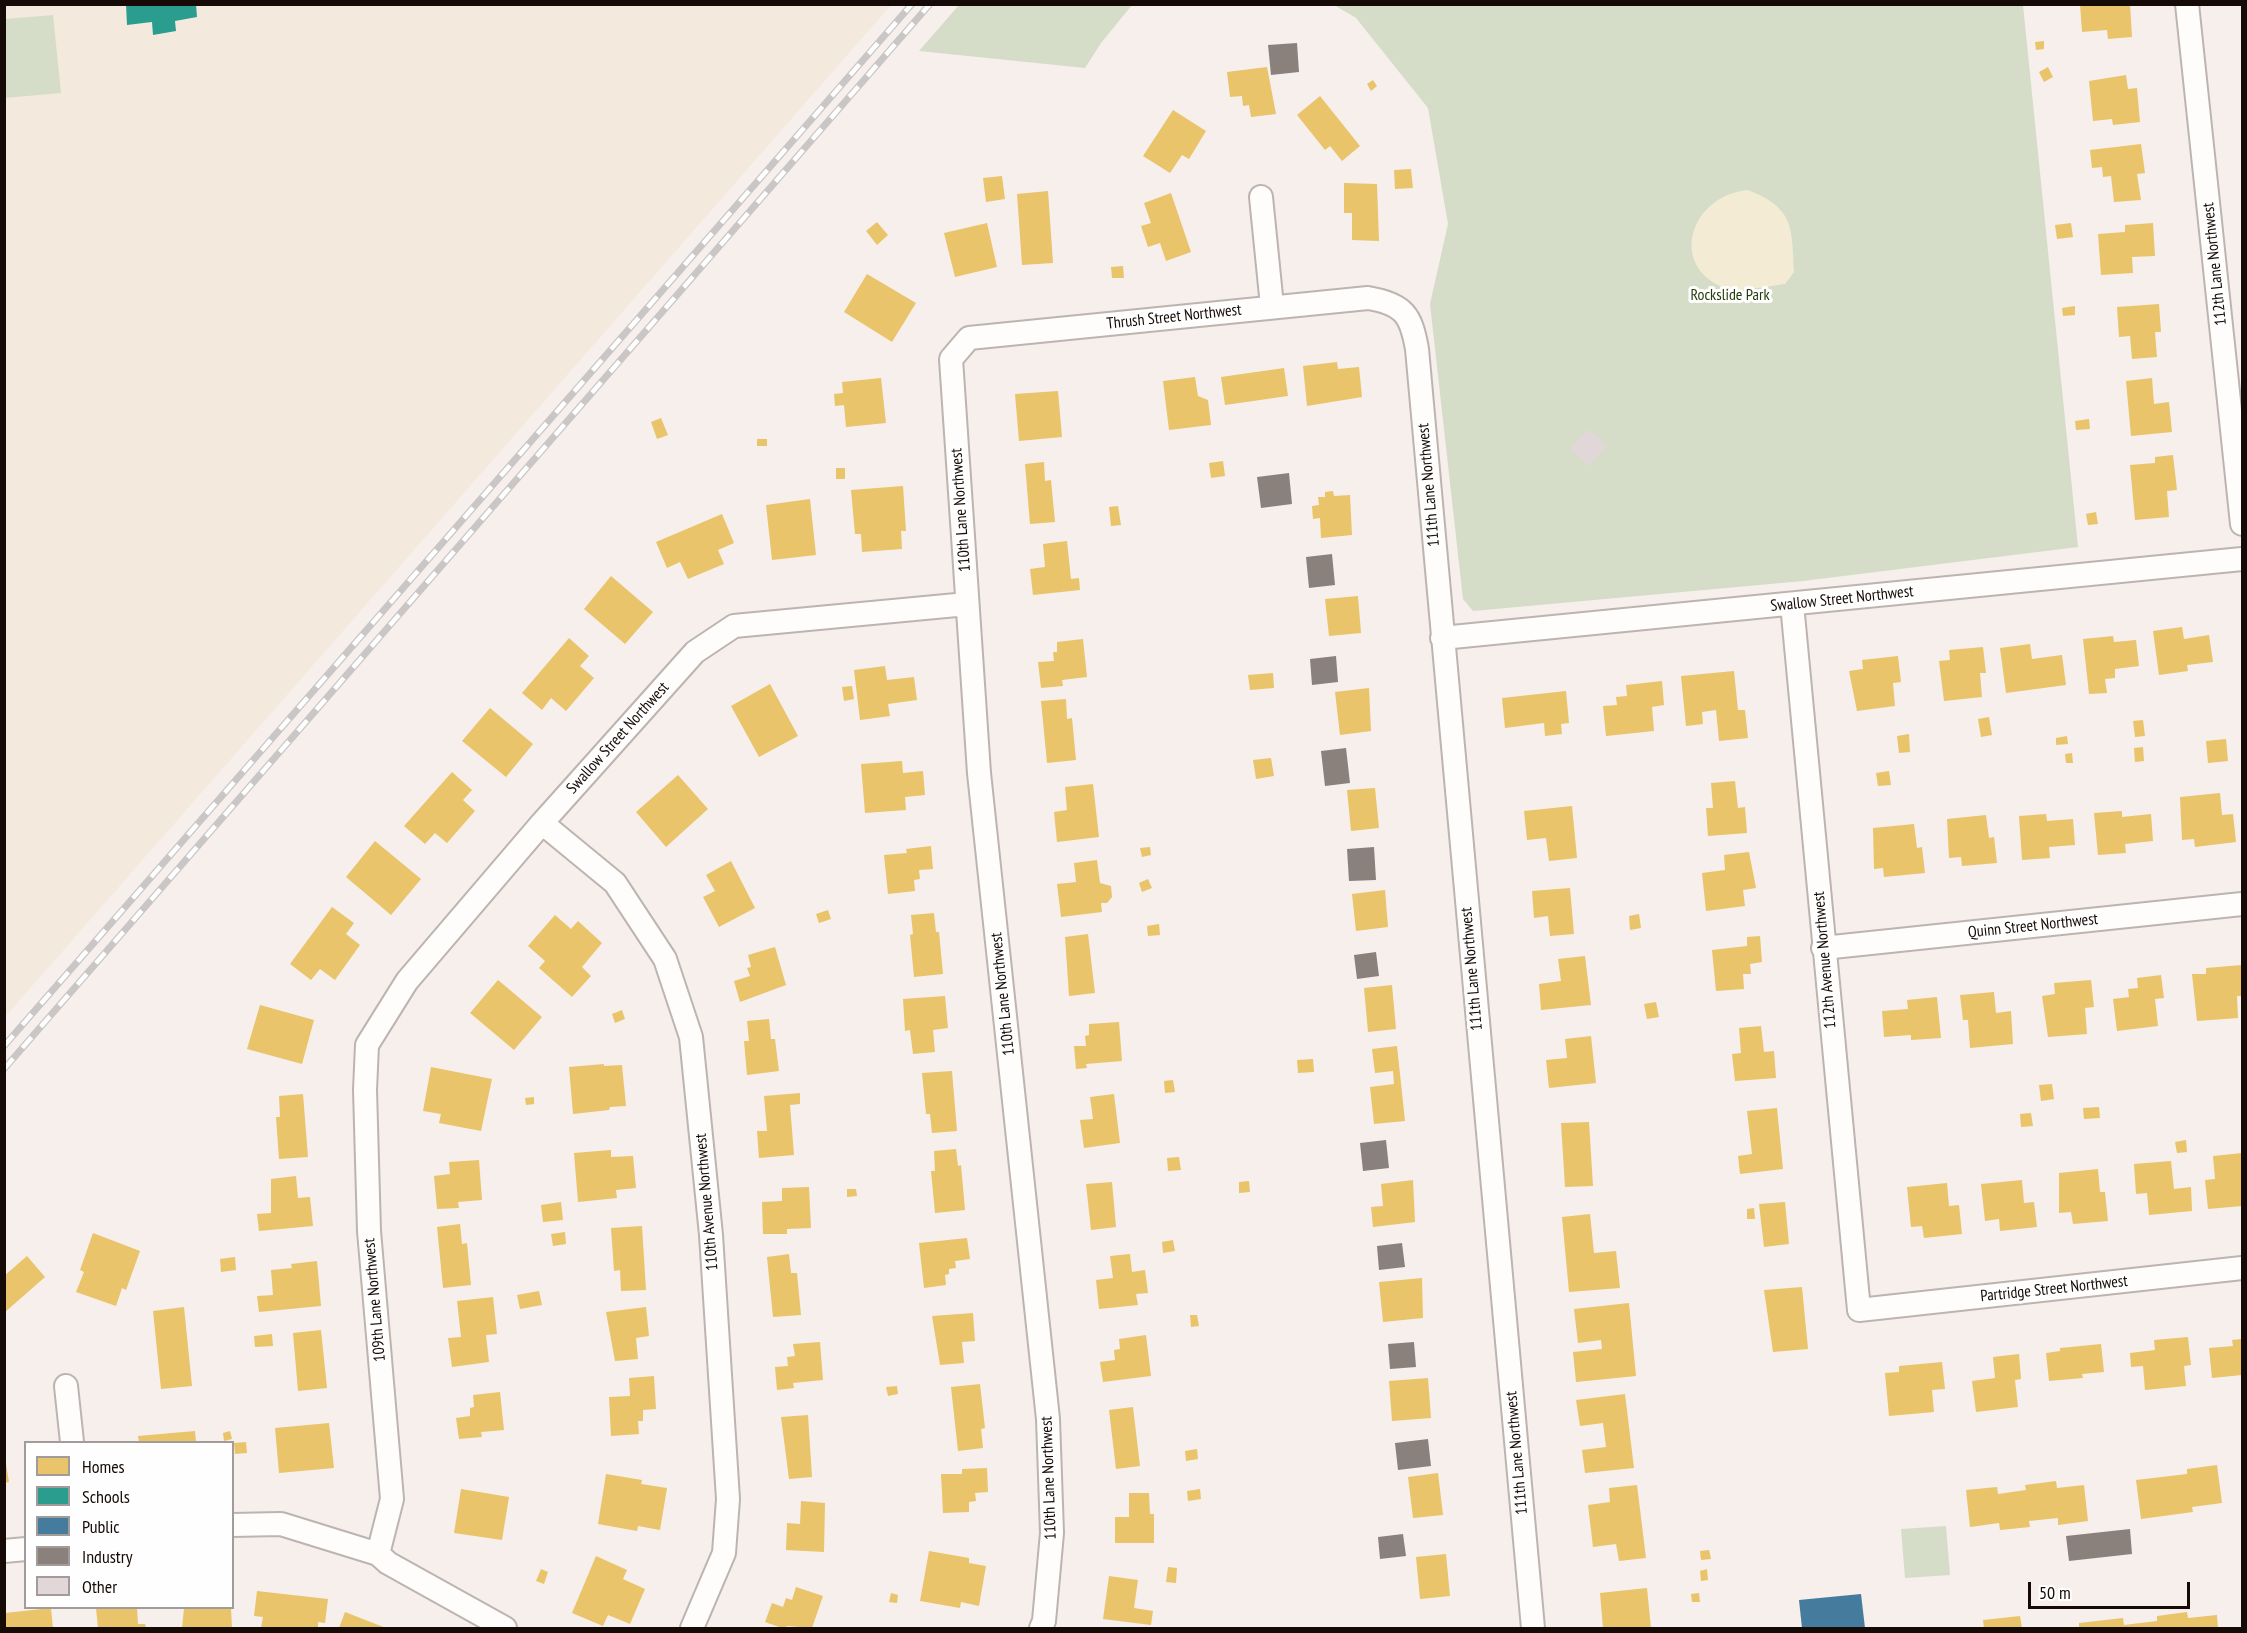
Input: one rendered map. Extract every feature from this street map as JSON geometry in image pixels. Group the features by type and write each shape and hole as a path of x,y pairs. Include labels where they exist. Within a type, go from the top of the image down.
{"street":[{"name":"112th Lane Northwest","path":"2187,4 2242,524"},
{"path":"1261,197 1272,306"},
{"name":"Thrush Street Northwest","path":"951,359 969,338 1368,298 1389,302 1404,311"},
{"name":"111th Lane Northwest","path":"1404,311 1413,329 1417,349 1533,1629"},
{"name":"110th Lane Northwest","path":"951,359 979,773 1048,1419 1052,1533 1044,1621 1041,1629"},
{"name":"Swallow Street Northwest","path":"1442,638 2242,559"},
{"name":"Swallow Street Northwest","path":"367,1045 407,981 542,823 695,652 734,626 967,604"},
{"name":"112th Avenue Northwest","path":"1792,604 1859,1310 1865,1310"},
{"name":"110th Avenue Northwest","path":"542,823 615,883 665,959 691,1037 711,1235 728,1499 724,1553 692,1629"},
{"name":"Quinn Street Northwest","path":"1823,948 2242,904"},
{"name":"109th Lane Northwest","path":"367,1045 365,1090 369,1231 392,1499 378,1554"},
{"name":"Partridge Street Northwest","path":"1865,1310 2242,1268"},
{"path":"66,1386 72,1441"},
{"path":"234,1525 281,1524 378,1554 388,1563 505,1629"},
{"path":"4,1551 24,1549"}],"shaded area":[{"path":"5,5 891,5 5,1017"}],"green space":[{"path":"959,5 1132,5 1101,43 1085,68 919,51"},
{"name":"Rockslide Park","path":"1334,5 2023,5 2078,547 1803,581 1473,611 1463,599 1430,304 1448,224 1428,108 1356,18"},
{"path":"53,15 61,93 5,98 5,19"},
{"path":"1946,1526 1950,1575 1905,1578 1901,1529"}],"sand":[{"path":"1748,190 1774,204 1782,212 1791,231 1794,272 1785,284 1761,288 1727,288 1704,275 1695,262 1692,246 1694,231 1701,216 1713,204 1729,195"}],"building: Homes":[{"path":"2080,4 2130,4 2132,37 2108,39 2107,30 2082,32"},
{"path":"2044,41 2044,49 2036,50 2035,42"},
{"path":"1267,67 1276,114 1251,117 1249,105 1243,106 1242,96 1230,97 1227,72"},
{"path":"2048,67 2053,77 2044,82 2039,72"},
{"path":"2126,75 2128,89 2137,88 2140,122 2113,125 2112,119 2093,121 2089,81"},
{"path":"1373,80 1377,86 1371,91 1367,84"},
{"path":"1320,96 1360,146 1342,161 1330,146 1325,150 1297,115"},
{"path":"1173,110 1206,131 1189,159 1182,155 1170,173 1143,156"},
{"path":"2141,144 2145,173 2137,174 2141,200 2114,202 2111,176 2103,177 2102,167 2092,168 2090,150"},
{"path":"1411,169 1413,188 1395,189 1394,170"},
{"path":"1002,176 1005,199 986,202 983,178"},
{"path":"1344,183 1377,184 1379,241 1352,240 1352,213 1344,213"},
{"path":"1048,191 1053,263 1022,265 1017,194"},
{"path":"1171,193 1191,252 1166,261 1160,243 1148,247 1141,226 1151,223 1144,203"},
{"path":"877,222 888,235 877,245 866,231"},
{"path":"987,223 997,267 955,277 944,233"},
{"path":"2071,223 2073,237 2057,239 2055,225"},
{"path":"2153,223 2155,256 2132,257 2133,273 2101,275 2098,234 2125,232 2125,225"},
{"path":"1123,266 1124,278 1112,278 1111,267"},
{"path":"867,274 916,303 892,342 844,312"},
{"path":"2159,304 2161,332 2155,332 2157,357 2132,359 2130,336 2119,337 2117,307"},
{"path":"2075,306 2075,315 2063,316 2062,308"},
{"path":"1337,362 1338,369 1359,367 1362,397 1307,406 1303,366"},
{"path":"1284,368 1288,396 1225,405 1221,377"},
{"path":"1195,377 1198,396 1208,400 1211,425 1169,430 1163,381"},
{"path":"881,378 886,423 846,427 844,405 835,406 834,394 843,393 842,382"},
{"path":"2152,378 2154,404 2169,402 2172,432 2131,436 2126,381"},
{"path":"1058,391 1062,437 1019,441 1015,394"},
{"path":"661,418 668,435 657,439 651,422"},
{"path":"2089,419 2090,429 2076,430 2075,421"},
{"path":"757,439 767,439 767,446 757,446"},
{"path":"2173,455 2177,490 2167,491 2169,517 2135,520 2130,465 2155,463 2155,457"},
{"path":"1223,461 1225,476 1211,478 1209,463"},
{"path":"1044,462 1045,481 1051,480 1055,522 1030,524 1025,464"},
{"path":"836,468 845,468 845,479 836,479"},
{"path":"903,486 906,531 901,531 902,549 862,552 861,534 855,534 851,490"},
{"path":"1333,491 1334,496 1350,495 1352,535 1321,538 1320,518 1313,519 1312,506 1319,505 1318,497 1325,497 1325,492"},
{"path":"810,499 816,555 772,560 766,505"},
{"path":"1118,506 1121,525 1111,526 1109,507"},
{"path":"2096,512 2098,524 2088,525 2086,514"},
{"path":"722,514 734,543 718,550 724,564 688,579 680,562 667,568 656,542"},
{"path":"1067,541 1071,579 1079,578 1080,590 1033,595 1030,569 1045,567 1043,544"},
{"path":"611,576 653,612 625,644 584,609"},
{"path":"1358,596 1361,633 1329,636 1325,599"},
{"path":"2182,627 2184,639 2209,635 2213,662 2187,665 2188,671 2159,675 2153,631"},
{"path":"2113,636 2114,642 2136,640 2139,666 2115,669 2115,678 2105,679 2107,693 2089,694 2083,639"},
{"path":"569,638 589,656 580,666 594,678 566,711 551,698 542,710 522,693"},
{"path":"1083,639 1087,677 1062,680 1063,686 1041,688 1038,662 1054,661 1053,652 1057,652 1057,642"},
{"path":"2030,644 2032,659 2062,655 2066,685 2006,693 2000,648"},
{"path":"1983,647 1986,673 1980,673 1982,697 1944,701 1939,661 1950,660 1949,650"},
{"path":"1898,656 1901,682 1893,683 1895,706 1857,711 1849,671 1863,669 1862,660"},
{"path":"885,666 887,680 914,677 917,700 888,704 890,716 860,720 854,670"},
{"path":"1734,671 1738,710 1745,710 1748,738 1719,741 1716,710 1702,712 1703,724 1686,726 1681,676"},
{"path":"1273,673 1274,688 1250,690 1248,675"},
{"path":"1662,681 1664,705 1652,707 1654,731 1606,736 1603,706 1617,705 1616,697 1627,696 1626,685"},
{"path":"770,684 798,736 759,757 731,706"},
{"path":"852,686 854,699 844,701 842,687"},
{"path":"1369,688 1371,731 1340,735 1335,692"},
{"path":"1566,691 1569,723 1561,724 1562,734 1545,736 1544,723 1505,728 1502,698"},
{"path":"1066,699 1067,719 1072,718 1076,760 1047,763 1041,701"},
{"path":"490,708 533,744 506,777 462,741"},
{"path":"1989,717 1992,735 1981,737 1978,719"},
{"path":"2143,720 2145,736 2135,737 2133,721"},
{"path":"1909,734 1910,752 1899,753 1897,736"},
{"path":"2067,736 2068,744 2056,745 2056,738"},
{"path":"2226,739 2228,761 2208,763 2206,741"},
{"path":"2143,747 2144,761 2135,762 2134,748"},
{"path":"2072,753 2073,763 2066,763 2065,754"},
{"path":"1271,758 1274,776 1256,779 1253,760"},
{"path":"902,761 903,773 923,771 925,795 905,797 906,810 865,813 861,764"},
{"path":"1889,771 1891,785 1878,786 1876,773"},
{"path":"452,772 472,790 463,800 475,811 447,843 435,833 425,844 404,826"},
{"path":"678,775 708,809 666,847 636,812"},
{"path":"1735,781 1738,808 1745,807 1747,833 1708,836 1706,808 1713,808 1711,783"},
{"path":"1093,784 1099,837 1057,842 1054,812 1067,810 1065,787"},
{"path":"1375,788 1379,828 1351,831 1347,790"},
{"path":"2220,793 2222,815 2233,814 2236,842 2195,847 2194,839 2182,840 2180,797"},
{"path":"1572,806 1577,858 1549,861 1546,838 1527,840 1524,811"},
{"path":"2122,811 2122,817 2151,814 2153,841 2125,844 2126,853 2098,855 2094,813"},
{"path":"2046,814 2047,821 2073,819 2075,845 2049,847 2050,858 2022,860 2019,816"},
{"path":"1986,815 1989,838 1994,837 1997,863 1962,866 1961,857 1949,858 1947,819"},
{"path":"1914,824 1917,848 1922,847 1925,873 1884,877 1883,868 1874,869 1873,828"},
{"path":"375,841 421,879 391,915 346,877"},
{"path":"931,846 933,869 919,870 920,879 914,880 915,891 888,894 884,855 907,853 906,849"},
{"path":"1150,847 1151,855 1142,857 1140,848"},
{"path":"1749,852 1756,888 1743,890 1745,906 1706,911 1702,873 1725,870 1724,855"},
{"path":"1097,860 1100,883 1111,886 1112,897 1107,903 1101,903 1102,912 1061,917 1057,884 1076,882 1074,863"},
{"path":"731,861 755,908 719,927 703,897 715,891 706,875"},
{"path":"1148,879 1152,888 1142,892 1139,883"},
{"path":"1570,888 1574,934 1550,936 1548,916 1534,918 1532,891"},
{"path":"1385,890 1388,927 1356,931 1352,894"},
{"path":"332,907 354,923 346,934 360,945 335,980 320,969 311,980 290,964"},
{"path":"828,910 831,919 819,923 816,914"},
{"path":"934,913 936,932 939,932 943,974 914,977 910,935 913,934 911,915"},
{"path":"1639,914 1641,928 1630,930 1629,916"},
{"path":"555,915 571,929 578,921 602,943 582,967 591,976 572,997 539,968 545,961 528,946"},
{"path":"1159,924 1160,935 1148,936 1147,926"},
{"path":"1088,934 1095,993 1069,996 1065,937"},
{"path":"1760,936 1762,962 1750,964 1751,974 1743,974 1744,989 1716,991 1712,950 1747,946 1747,937"},
{"path":"775,947 786,985 740,1002 734,981 750,976 747,968 751,967 748,955"},
{"path":"1585,956 1591,1005 1541,1010 1539,984 1561,981 1558,959"},
{"path":"2242,965 2242,996 2237,996 2238,1018 2197,1021 2192,974 2206,974 2206,968"},
{"path":"2161,975 2164,998 2155,999 2158,1026 2117,1031 2113,999 2129,997 2128,989 2138,988 2137,978"},
{"path":"498,980 542,1017 514,1050 470,1013"},
{"path":"2091,980 2094,1007 2085,1008 2087,1034 2048,1037 2042,996 2055,994 2054,983"},
{"path":"1392,985 1396,1029 1368,1032 1364,988"},
{"path":"1994,992 1996,1013 2011,1011 2013,1044 1970,1048 1968,1020 1963,1020 1960,995"},
{"path":"945,996 948,1028 933,1030 935,1052 913,1054 910,1030 905,1031 903,999"},
{"path":"1937,997 1941,1038 1911,1040 1911,1035 1884,1037 1882,1011 1908,1009 1907,1000"},
{"path":"1656,1002 1659,1017 1647,1019 1644,1004"},
{"path":"260,1005 314,1020 302,1064 247,1049"},
{"path":"622,1010 625,1019 615,1023 612,1014"},
{"path":"769,1019 771,1039 775,1039 779,1071 747,1075 744,1041 749,1041 747,1021"},
{"path":"1119,1022 1122,1061 1086,1064 1087,1068 1076,1069 1074,1046 1086,1046 1085,1036 1089,1035 1089,1024"},
{"path":"1761,1026 1764,1052 1774,1051 1776,1078 1735,1081 1732,1054 1741,1053 1739,1028"},
{"path":"1591,1036 1596,1083 1549,1088 1546,1060 1567,1058 1565,1039"},
{"path":"1397,1046 1405,1121 1374,1124 1370,1087 1394,1084 1393,1071 1375,1073 1372,1049"},
{"path":"1313,1059 1314,1072 1298,1073 1297,1060"},
{"path":"604,1064 604,1066 622,1065 626,1106 573,1114 569,1067"},
{"path":"431,1067 492,1079 481,1131 439,1123 441,1114 423,1111"},
{"path":"952,1071 957,1131 932,1133 930,1114 926,1114 922,1073"},
{"path":"1173,1080 1175,1092 1165,1093 1164,1081"},
{"path":"2052,1084 2054,1099 2041,1101 2039,1085"},
{"path":"800,1093 800,1104 790,1105 794,1155 759,1158 757,1131 767,1131 764,1096"},
{"path":"303,1094 308,1157 279,1159 276,1117 280,1117 279,1096"},
{"path":"1114,1094 1120,1143 1084,1148 1080,1120 1093,1119 1090,1097"},
{"path":"534,1097 534,1104 526,1105 525,1098"},
{"path":"2099,1107 2100,1118 2084,1119 2083,1108"},
{"path":"1777,1108 1783,1169 1740,1174 1738,1156 1752,1154 1747,1111"},
{"path":"2031,1113 2033,1126 2021,1127 2020,1114"},
{"path":"1589,1122 1593,1186 1565,1187 1561,1123"},
{"path":"2186,1140 2187,1152 2177,1153 2175,1142"},
{"path":"956,1149 958,1166 961,1165 965,1210 935,1213 931,1171 935,1171 934,1151"},
{"path":"611,1150 611,1157 633,1156 636,1188 616,1190 617,1198 578,1202 574,1153"},
{"path":"2242,1153 2242,1206 2208,1209 2205,1180 2215,1179 2213,1156"},
{"path":"1179,1157 1181,1170 1168,1171 1167,1158"},
{"path":"479,1160 482,1200 458,1202 459,1208 437,1209 434,1176 450,1174 449,1162"},
{"path":"2171,1161 2174,1189 2191,1187 2192,1211 2149,1215 2147,1193 2136,1194 2134,1164"},
{"path":"2098,1169 2100,1192 2105,1192 2108,1221 2073,1224 2071,1212 2059,1213 2059,1173"},
{"path":"296,1176 298,1198 310,1197 313,1226 259,1231 257,1214 271,1213 271,1179"},
{"path":"1413,1180 1415,1222 1373,1227 1371,1207 1383,1206 1381,1184"},
{"path":"2022,1180 2024,1203 2034,1202 2037,1227 2000,1231 1999,1219 1985,1221 1981,1184"},
{"path":"1249,1181 1250,1192 1239,1193 1239,1182"},
{"path":"1112,1182 1116,1227 1091,1230 1086,1184"},
{"path":"1947,1183 1949,1206 1959,1205 1962,1234 1924,1238 1922,1226 1911,1227 1907,1187"},
{"path":"809,1187 811,1228 787,1229 787,1234 763,1234 762,1202 782,1201 782,1188"},
{"path":"847,1189 856,1189 857,1196 847,1197"},
{"path":"561,1202 563,1220 543,1222 541,1205"},
{"path":"1785,1202 1789,1244 1764,1247 1759,1204"},
{"path":"1754,1208 1755,1219 1747,1219 1747,1209"},
{"path":"1590,1214 1594,1253 1616,1251 1620,1288 1569,1292 1562,1217"},
{"path":"460,1224 462,1244 467,1243 471,1285 443,1288 437,1227"},
{"path":"642,1226 646,1290 621,1291 620,1270 614,1271 611,1228"},
{"path":"565,1232 566,1244 553,1246 551,1234"},
{"path":"93,1233 140,1251 126,1290 122,1288 116,1306 76,1292 84,1272 80,1270"},
{"path":"967,1238 970,1259 955,1261 956,1268 949,1269 949,1274 945,1275 946,1285 924,1288 919,1243"},
{"path":"1173,1240 1175,1251 1163,1253 1162,1242"},
{"path":"789,1254 791,1273 797,1273 801,1315 773,1317 767,1257"},
{"path":"1130,1254 1132,1272 1145,1270 1148,1293 1136,1294 1138,1305 1099,1309 1096,1280 1113,1278 1110,1256"},
{"path":"27,1256 45,1277 4,1313 4,1276"},
{"path":"235,1257 236,1270 221,1272 220,1259"},
{"path":"317,1261 321,1306 259,1312 257,1296 273,1295 271,1270 292,1268 291,1264"},
{"path":"1422,1278 1423,1318 1383,1322 1379,1282"},
{"path":"1802,1287 1808,1349 1773,1352 1764,1290"},
{"path":"539,1291 542,1305 520,1309 517,1295"},
{"path":"493,1297 497,1334 486,1335 489,1362 452,1367 448,1338 461,1337 457,1301"},
{"path":"1629,1303 1636,1376 1576,1382 1573,1352 1602,1349 1601,1340 1578,1343 1574,1309"},
{"path":"184,1307 192,1386 161,1389 153,1311"},
{"path":"646,1307 649,1336 636,1338 638,1359 615,1361 606,1312"},
{"path":"973,1313 975,1341 962,1342 964,1363 940,1365 932,1316"},
{"path":"1190,1315 1197,1315 1199,1326 1191,1327"},
{"path":"321,1330 327,1388 298,1391 293,1333"},
{"path":"272,1334 273,1346 255,1347 254,1336"},
{"path":"1146,1335 1151,1376 1103,1382 1100,1362 1115,1360 1114,1350 1120,1349 1119,1339"},
{"path":"2188,1337 2191,1365 2184,1366 2186,1386 2145,1390 2143,1366 2131,1367 2130,1353 2155,1350 2154,1340"},
{"path":"2242,1339 2242,1375 2212,1378 2209,1348 2233,1346 2232,1340"},
{"path":"820,1342 823,1380 793,1383 794,1388 777,1390 775,1367 788,1366 787,1357 795,1356 793,1344"},
{"path":"2101,1344 2104,1372 2082,1374 2083,1378 2049,1381 2046,1353 2060,1351 2060,1348"},
{"path":"2019,1354 2021,1379 2015,1380 2018,1407 1976,1412 1972,1381 1995,1378 1993,1357"},
{"path":"1942,1362 1945,1389 1932,1390 1934,1412 1889,1416 1885,1373 1899,1372 1899,1366"},
{"path":"654,1376 656,1409 643,1410 643,1421 638,1421 639,1434 611,1436 609,1397 630,1396 629,1378"},
{"path":"1428,1378 1431,1418 1392,1421 1389,1381"},
{"path":"980,1384 985,1428 981,1429 983,1448 958,1451 951,1387"},
{"path":"897,1386 898,1394 888,1396 886,1387"},
{"path":"500,1392 504,1430 481,1432 482,1437 459,1439 456,1418 470,1416 470,1408 474,1407 473,1395"},
{"path":"1625,1394 1634,1468 1585,1473 1582,1450 1606,1447 1603,1423 1580,1426 1576,1400"},
{"path":"1133,1407 1140,1466 1116,1469 1109,1410"},
{"path":"808,1415 812,1477 789,1479 781,1417"},
{"path":"329,1423 334,1468 279,1473 275,1428"},
{"path":"195,1431 196,1441 139,1441 138,1436"},
{"path":"230,1431 232,1439 224,1441 223,1433"},
{"path":"246,1442 247,1453 235,1454 234,1443"},
{"path":"1197,1449 1198,1459 1186,1461 1185,1451"},
{"path":"4,1452 9,1482 4,1483"},
{"path":"2217,1465 2222,1503 2192,1507 2193,1512 2141,1519 2136,1480 2187,1474 2187,1469"},
{"path":"987,1468 988,1492 975,1493 976,1501 969,1502 969,1512 943,1513 941,1474 962,1474 962,1469"},
{"path":"1438,1473 1443,1515 1413,1518 1408,1477"},
{"path":"606,1474 642,1480 641,1484 667,1488 660,1530 638,1526 637,1531 598,1524"},
{"path":"2056,1481 2057,1488 2084,1485 2088,1521 2058,1525 2058,1518 2029,1521 2030,1527 2000,1530 1999,1523 1970,1527 1966,1490 1997,1487 1998,1494 2026,1490 2025,1485"},
{"path":"1637,1485 1646,1558 1619,1561 1616,1544 1593,1547 1588,1505 1610,1502 1609,1488"},
{"path":"461,1489 509,1497 502,1540 454,1533"},
{"path":"1200,1489 1201,1499 1188,1501 1187,1491"},
{"path":"1129,1493 1149,1493 1150,1514 1154,1514 1154,1543 1115,1543 1115,1517 1129,1517"},
{"path":"801,1501 825,1503 824,1552 786,1550 787,1523 800,1524"},
{"path":"1709,1550 1711,1559 1701,1560 1700,1551"},
{"path":"929,1551 969,1558 969,1563 986,1566 979,1606 961,1602 960,1608 920,1601"},
{"path":"1446,1554 1450,1596 1420,1599 1416,1557"},
{"path":"596,1556 627,1570 623,1579 645,1589 630,1624 608,1615 603,1626 572,1613"},
{"path":"1168,1567 1177,1568 1176,1583 1166,1582"},
{"path":"541,1569 548,1572 544,1584 536,1581"},
{"path":"1707,1569 1708,1580 1701,1581 1700,1571"},
{"path":"1109,1576 1138,1580 1134,1608 1153,1611 1151,1625 1103,1619"},
{"path":"796,1587 823,1596 812,1628 788,1626 782,1628 765,1622 772,1603 783,1607 786,1598 792,1600"},
{"path":"1647,1588 1651,1628 1603,1628 1600,1593"},
{"path":"257,1591 328,1599 325,1623 318,1622 318,1628 261,1628 263,1617 254,1616"},
{"path":"891,1593 898,1595 897,1603 889,1602"},
{"path":"1699,1593 1700,1602 1692,1602 1691,1594"},
{"path":"51,1609 53,1628 6,1628 5,1613"},
{"path":"96,1609 137,1609 138,1624 145,1624 146,1628 98,1628"},
{"path":"184,1609 231,1609 232,1628 182,1628"},
{"path":"345,1612 386,1628 339,1628"},
{"path":"2187,1612 2188,1618 2217,1615 2218,1628 2079,1628 2079,1623 2123,1618 2124,1625 2157,1621 2157,1616"},
{"path":"2020,1616 2022,1628 1984,1628 1983,1620"}],"building: Schools":[{"path":"126,4 196,4 197,17 175,21 176,31 153,35 152,22 127,25"}],"building: Public":[{"path":"1861,1594 1865,1628 1802,1628 1799,1600"}],"building: Industry":[{"path":"1297,43 1299,72 1271,75 1268,45"},
{"path":"1289,473 1292,504 1261,508 1257,477"},
{"path":"1332,554 1335,585 1309,588 1306,557"},
{"path":"1336,656 1338,682 1312,685 1310,659"},
{"path":"1346,748 1350,783 1325,786 1321,751"},
{"path":"1374,847 1376,880 1349,881 1347,849"},
{"path":"1376,952 1379,976 1357,979 1354,955"},
{"path":"1386,1140 1389,1168 1363,1171 1360,1143"},
{"path":"1402,1243 1405,1267 1379,1270 1377,1246"},
{"path":"1414,1342 1416,1367 1390,1369 1388,1344"},
{"path":"1428,1439 1431,1466 1398,1470 1395,1443"},
{"path":"2130,1529 2132,1554 2069,1561 2066,1536"},
{"path":"1403,1534 1406,1556 1380,1559 1378,1537"}],"building: Other":[{"path":"1588,429 1607,446 1589,466 1570,449"}],"railway":[{"path":"4,1046 912,4"},
{"path":"4,1069 930,4"}]}
